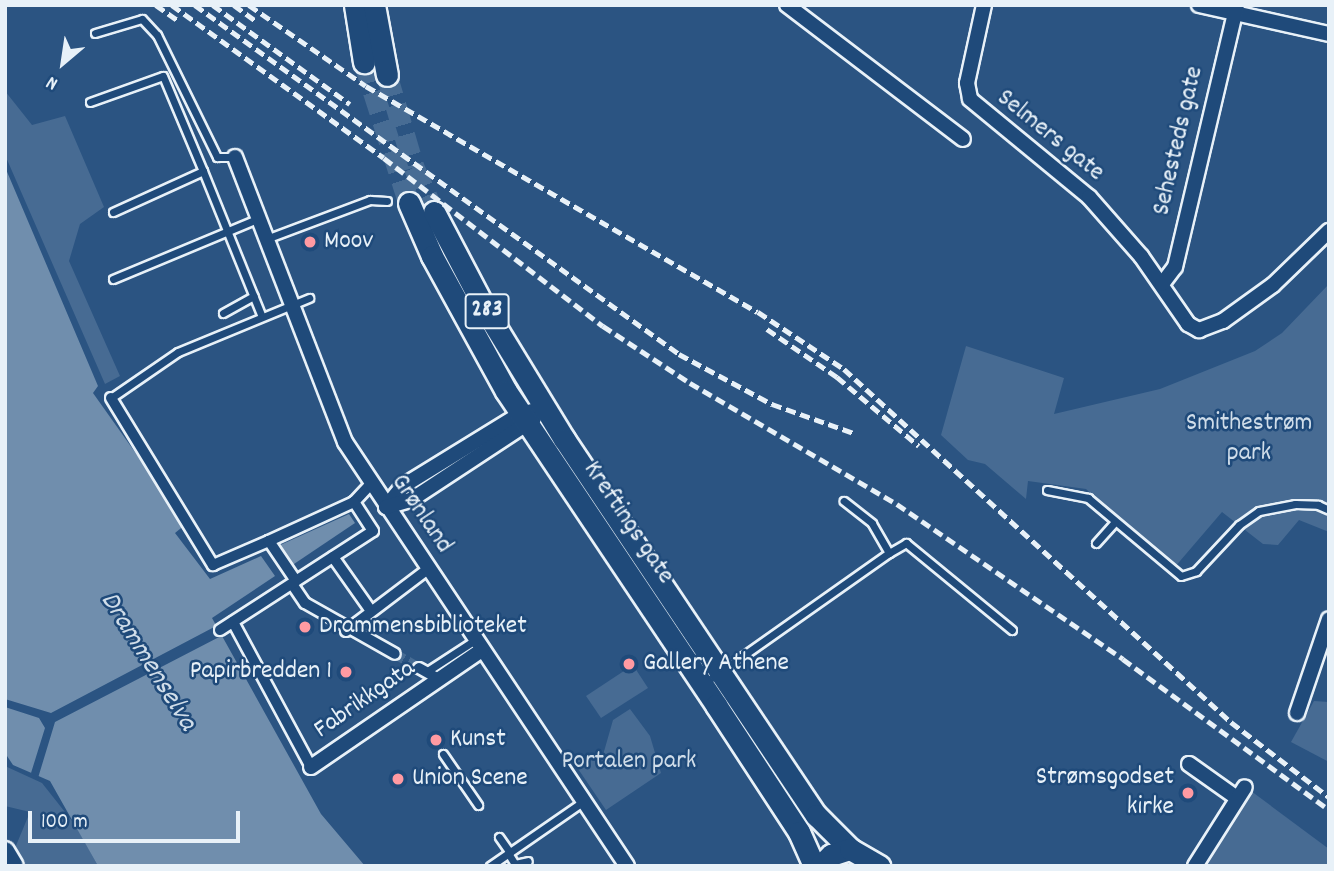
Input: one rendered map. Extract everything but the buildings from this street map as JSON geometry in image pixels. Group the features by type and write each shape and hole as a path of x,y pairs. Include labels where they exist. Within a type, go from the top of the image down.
{"main road":[{"path":"355,5 364,62"},
{"path":"374,5 387,75"},
{"name":"Kreftings gate","path":"409,203 457,303 524,420 799,832 814,866"},
{"name":"Kreftings gate","path":"434,212 544,408 817,815 850,849"},
{"path":"820,866 831,855 850,849"},
{"name":"283","path":"850,849 880,866"}],"street":[{"path":"788,5 963,139"},
{"name":"Selmers gate","path":"984,5 967,82 970,99 1089,197 1161,284 1188,324 1207,329 1273,285 1329,231"},
{"path":"1199,5 1236,9 1329,34"},
{"name":"Sehesteds gate","path":"1161,284 1175,267 1236,9"},
{"name":"Grønland","path":"235,157 338,427 386,507 627,866"},
{"path":"111,398 213,565 354,502 371,484"},
{"path":"386,507 403,486 544,408"},
{"path":"220,630 373,531 354,502"},
{"path":"269,541 305,603 395,654"},
{"path":"333,557 370,611"},
{"path":"347,629 428,569"},
{"path":"233,622 251,645 311,767"},
{"path":"1297,713 1328,622"},
{"name":"Fabrikkgata","path":"311,767 429,672 479,645"},
{"path":"1189,764 1241,792 1195,866"},
{"path":"5,851 13,866"}],"lane":[{"path":"95,33 142,19 157,35 217,157 235,157"},
{"path":"90,102 163,76 229,229 262,317"},
{"path":"113,212 203,171"},
{"path":"266,239 370,200 387,201"},
{"path":"113,279 257,219"},
{"path":"223,313 254,296"},
{"path":"111,398 178,352 310,298"},
{"path":"1047,489 1076,493 1181,576 1196,572 1239,525 1259,510 1295,504 1318,505 1329,510"},
{"path":"844,501 872,523 889,553"},
{"path":"1096,543 1115,522"},
{"path":"703,685 906,543 1012,630"},
{"path":"443,754 478,805"},
{"path":"490,866 584,801"},
{"path":"499,837 515,864 528,861"}],"green space":[{"path":"5,91 32,125 65,116 104,207 80,224 69,261 120,376 105,384 5,155"},
{"name":"Smithestrøm park","path":"1329,284 1329,532 1299,520 1278,545 1263,544 1222,512 1174,568 1086,489 1028,481 1026,499 985,464 968,460 941,435 966,346 1064,378 1054,414 1160,389 1255,351 1282,333"},
{"path":"633,665 648,688 601,718 586,696"},
{"path":"1314,701 1329,702 1329,762 1291,742"},
{"name":"Portalen park","path":"630,709 650,736 661,773 606,810 570,757 601,762 613,720"},
{"path":"5,766 42,783 76,826 98,866 25,866 15,848 30,812 5,806"},
{"path":"1251,791 1329,849 1329,866 1206,866 1231,818"}],"water":[{"name":"Drammenselva","path":"5,167 98,386 93,393 186,524 175,533 210,579 261,556 275,576 212,618 321,814 365,866 98,866 50,781 13,765 5,753"},
{"path":"349,514 355,523 291,566 278,546"}],"pier":[{"path":"218,625 223,635 55,722 38,778 31,773 45,728 39,718 5,707 5,699 51,713"}],"tunnel":[{"path":"364,62 409,203"},
{"path":"387,75 414,167 434,212"},
{"path":"395,654 419,668"}],"railway":[{"path":"156,5 180,22"},
{"path":"172,5 384,158 603,326 690,383 897,504 1123,659 1329,810"},
{"path":"195,5 679,354 772,404 854,433"},
{"path":"213,5 350,104"},
{"path":"234,5 255,20"},
{"path":"249,5 366,86 758,312 844,369 1231,722 1329,797"},
{"path":"767,329 837,377 919,446"}],"place":[{"name":"Moov","path":"310,242"},
{"name":"Drammensbiblioteket","path":"305,627"},
{"name":"Gallery Athene","path":"629,664"},
{"name":"Papirbredden 1","path":"346,672"},
{"name":"Kunst","path":"436,740"},
{"name":"Union Scene","path":"398,779"},
{"name":"Strømsgodset kirke","path":"1188,793"}]}
